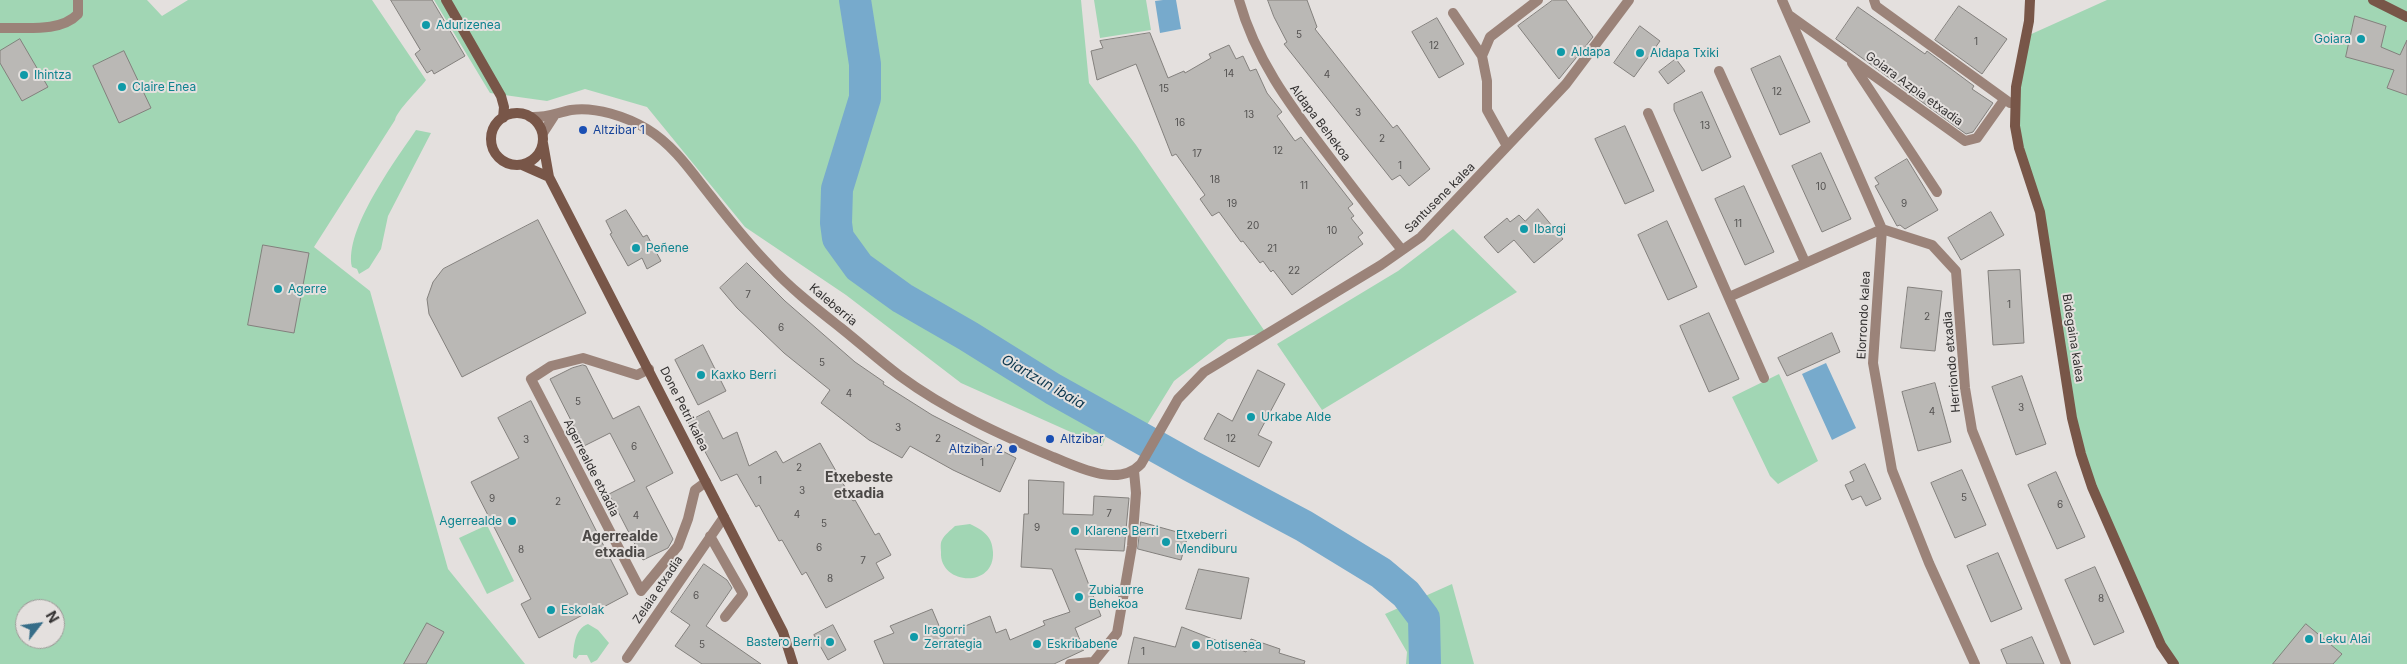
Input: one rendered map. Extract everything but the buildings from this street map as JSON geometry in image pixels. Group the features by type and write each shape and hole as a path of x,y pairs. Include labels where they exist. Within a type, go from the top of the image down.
{"street":[{"path":"0,28 55,26 70,22 78,14 78,0"},
{"path":"446,0 501,96 504,107 503,118"},
{"name":"Aldapa Behekoa","path":"1239,0 1246,25 1262,62 1288,102 1402,250"},
{"path":"1482,56 1490,37 1538,0"},
{"name":"Santusene kalea","path":"1134,471 1141,464 1178,399 1204,372 1381,266 1427,232 1566,84 1629,0"},
{"name":"Elorrondo kalea","path":"1782,0 1882,229 1873,363 1892,470 1929,562 1975,664"},
{"path":"1874,0 1876,6 2014,106"},
{"name":"Bidegaina kalea","path":"2030,0 2029,22 2014,106 2019,148 2040,212 2045,237 2072,418 2092,487 2161,644 2174,664"},
{"path":"2373,0 2407,17"},
{"path":"1452,13 1482,56 1487,81 1487,110 1507,146"},
{"name":"Goiara Azpia etxadia","path":"1789,15 1965,141 1977,138 2004,100"},
{"name":"Goiara Azpia etxadia","path":"1848,57 1937,192"},
{"path":"1719,71 1805,262"},
{"path":"501,96 526,115 543,138"},
{"name":"Kaleberria","path":"526,115 554,116 572,110 607,113 646,128 661,138 684,163 743,237 771,268 816,308 900,376 959,412 1025,445 1073,465 1106,475 1122,475 1134,471"},
{"path":"1648,113 1764,378"},
{"path":"526,115 512,114 503,118 496,125 492,133 495,152 502,160 511,165 522,165 532,161 539,154 543,138 554,116"},
{"name":"Done Petri kalea","path":"543,138 549,177 783,632 794,661"},
{"path":"522,165 549,177"},
{"path":"1729,297 1882,229"},
{"name":"Herriondo etxadia","path":"1882,229 1932,245 1956,271 1965,388 1972,430 2066,664"},
{"name":"Agerrealde etxadia","path":"649,369 637,375 583,358 551,366 531,379 640,591 678,546 695,490 706,482"},
{"path":"1070,664 1092,663 1117,633 1132,546 1136,493 1134,471"},
{"name":"Zelaia etxadia","path":"627,658 724,517"},
{"path":"710,536 743,594 725,617"}],"green space":[{"path":"0,0 147,0 162,16 188,0 372,0 426,80 400,111 314,247 370,291 448,569 525,664 0,664"},
{"path":"434,0 1081,0 1089,83 1136,145 1266,333 1228,339 1174,381 1145,428 1116,412 1102,446 961,383 846,295 745,227 647,107 585,89 547,101 490,93"},
{"path":"1094,0 1146,0 1151,30 1100,38"},
{"path":"2107,0 2407,0 2407,664 2174,664 2092,487 2072,418 2045,237 2015,126 2027,36"},
{"path":"416,130 431,133 388,216 381,249 369,268 359,274 357,269 352,267 352,252 363,216 384,177"},
{"path":"1453,229 1517,292 1322,410 1277,344 1398,271"},
{"path":"1779,374 1818,461 1778,484 1770,476 1732,397"},
{"path":"970,524 989,538 993,552 991,564 985,572 977,577 967,578 957,576 949,571 943,563 941,541 955,526"},
{"path":"487,525 514,581 487,594 459,538"},
{"path":"1452,584 1474,664 1406,664 1407,652 1385,614"},
{"path":"588,624 598,630 609,643 597,660 591,663 587,655 579,655 576,659 573,657 578,633 580,629"}],"water":[{"path":"1176,0 1181,29 1160,33 1155,1"},
{"path":"1826,363 1856,428 1832,440 1802,374"}],"waterway":[{"name":"Oiartzun ibaia","path":"855,0 865,64 865,98 837,189 836,223 838,238 859,267 902,298 968,336 1053,389 1304,526 1381,573 1406,594 1424,618 1425,664"}],"place":[{"name":"Adurizenea","path":"426,25"},
{"name":"Goiara","path":"2361,39"},
{"name":"Aldapa","path":"1561,52"},
{"name":"Aldapa Txiki","path":"1640,53"},
{"name":"Ihintza","path":"24,75"},
{"name":"Claire Enea","path":"122,87"},
{"name":"Altzibar 1","path":"583,130"},
{"name":"Ibargi","path":"1524,229"},
{"name":"Peñene","path":"636,248"},
{"name":"Agerre","path":"278,289"},
{"name":"Kaxko Berri","path":"701,375"},
{"name":"Urkabe Alde","path":"1251,417"},
{"name":"Altzibar","path":"1050,439"},
{"name":"Altzibar 2","path":"1013,449"},
{"name":"Agerrealde","path":"512,521"},
{"name":"Klarene Berri","path":"1075,531"},
{"name":"Etxeberri Mendiburu","path":"1166,542"},
{"name":"Zubiaurre Behekoa","path":"1079,597"},
{"name":"Eskolak","path":"551,610"},
{"name":"Iragorri Zerrategia","path":"914,637"},
{"name":"Leku Alai","path":"2309,639"},
{"name":"Bastero Berri","path":"830,642"},
{"name":"Eskribabene","path":"1037,644"},
{"name":"Potisenea","path":"1196,645"}],"district":[{"name":"Etxebeste etxadia","path":"859,486"},
{"name":"Agerrealde etxadia","path":"620,546"}]}
